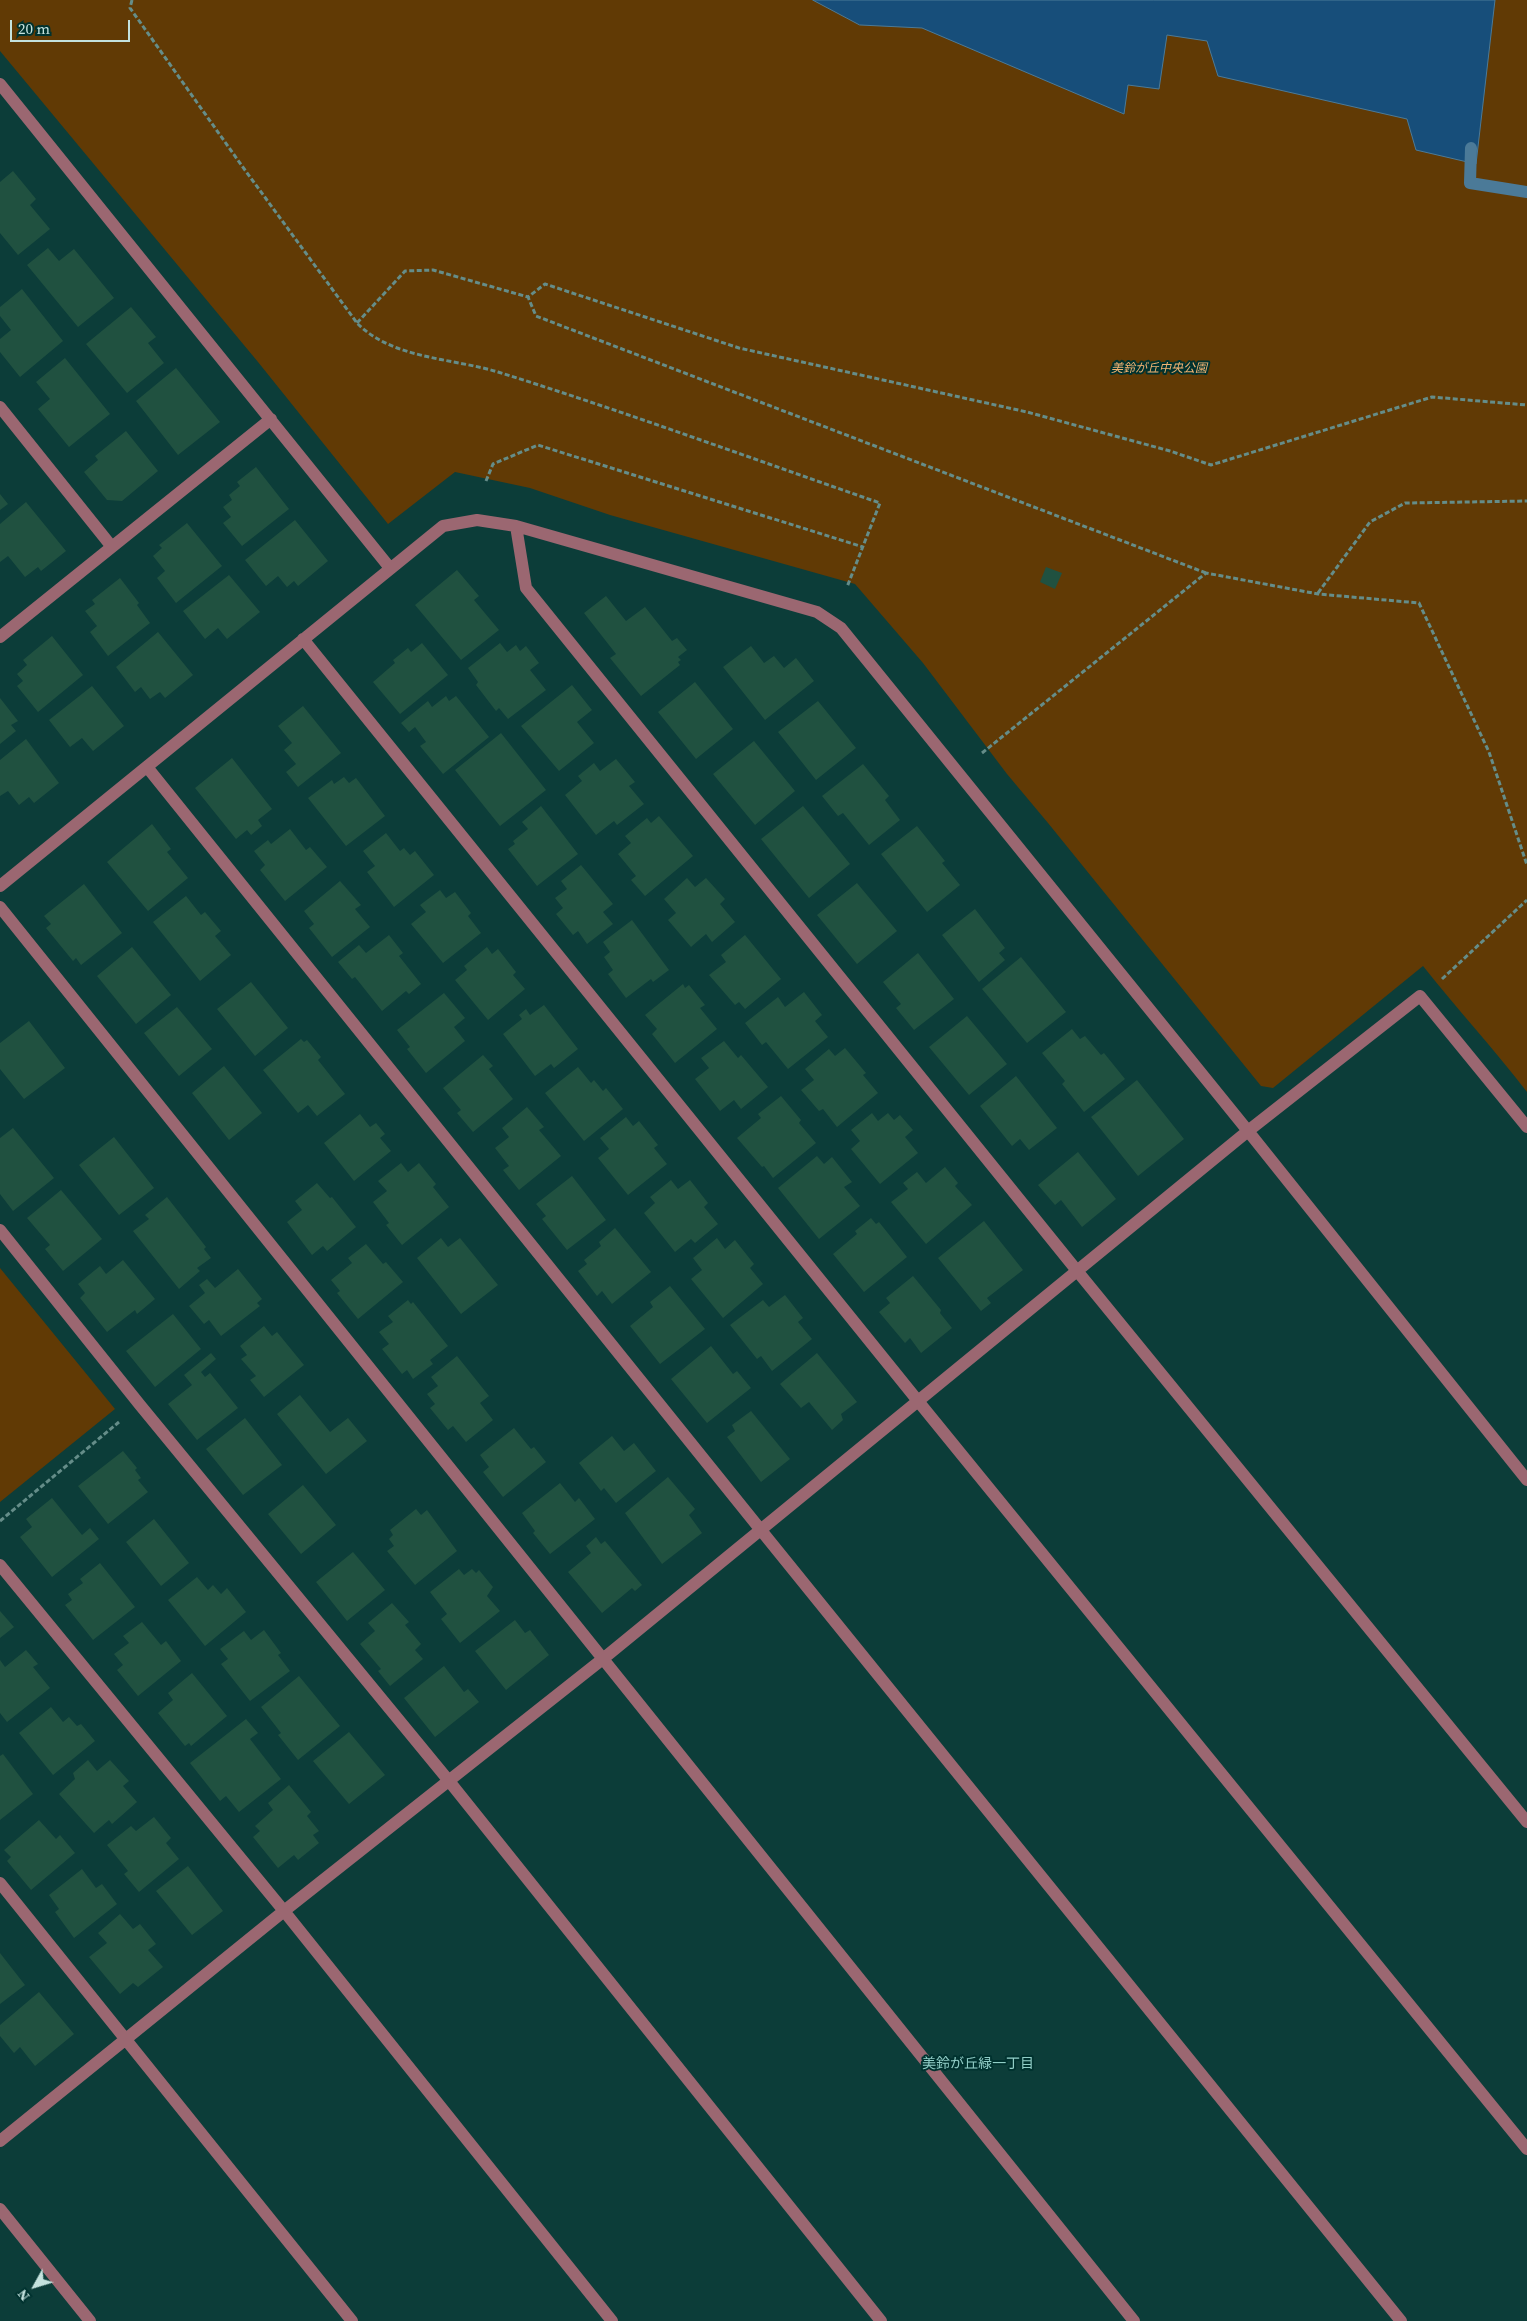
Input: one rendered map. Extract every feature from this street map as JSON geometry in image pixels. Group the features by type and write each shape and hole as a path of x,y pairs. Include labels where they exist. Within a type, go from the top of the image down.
{"street":[{"path":"0,84 390,568"},
{"path":"0,407 112,547"},
{"path":"0,637 271,419"},
{"path":"0,886 443,526 476,520 516,526 817,612 841,628 1248,1131 1527,1480"},
{"path":"516,526 526,588 1078,1272 1527,1822"},
{"path":"303,639 918,1401 1527,2149"},
{"path":"147,767 1401,2321"},
{"path":"0,907 1134,2321"},
{"path":"0,2141 284,1911 604,1658 1248,1131 1420,996 1527,1127"},
{"path":"0,1230 140,1405 449,1781 881,2321"},
{"path":"0,1565 284,1911 612,2321"},
{"path":"0,1883 352,2321"},
{"path":"0,2209 90,2321"}],"path":[{"path":"132,0 130,8 242,166 357,323 368,334 397,348 496,372 880,503 847,587"},
{"path":"357,323 405,271 433,270 528,296"},
{"path":"528,296 545,284 739,348 1027,412 1170,451 1211,465 1432,397 1527,405"},
{"path":"528,296 536,316 1206,573 1318,594 1419,604 1489,752 1527,865"},
{"path":"486,481 493,464 538,445 863,547"},
{"path":"1318,594 1370,522 1405,503 1527,501"},
{"path":"982,753 1206,573"},
{"path":"1420,996 1446,976 1527,900"},
{"path":"0,1521 140,1405"}],"green space":[{"name":"美鈴が丘中央公園","path":"0,0 1527,0 1527,1092 1423,966 1273,1088 1261,1086 1007,774 923,663 855,584 610,515 530,488 455,472 388,524 258,362 0,51"},
{"path":"0,1268 115,1409 0,1502"}],"water":[{"path":"813,0 1495,0 1476,164 1416,150 1407,119 1218,76 1207,41 1167,35 1159,89 1128,85 1124,114 922,28 860,25"}],"building":[{"path":"13,171 36,199 30,205 50,229 18,255 0,233 0,182"},
{"path":"48,248 59,261 74,249 114,298 78,327 27,265"},
{"path":"22,289 63,341 20,377 0,352 0,339 11,330 0,316 0,307"},
{"path":"131,307 156,337 148,343 164,363 127,393 86,344"},
{"path":"65,358 110,414 69,447 38,409 50,399 36,382"},
{"path":"176,368 220,422 178,455 136,401"},
{"path":"126,431 158,471 122,501 107,500 84,472 98,460 95,456"},
{"path":"256,467 289,509 242,546 223,523 231,517 223,507 232,500 229,495 240,486 237,482"},
{"path":"0,494 8,504 0,510"},
{"path":"26,502 66,551 41,571 38,567 25,577 8,556 0,562 0,524"},
{"path":"295,520 328,561 298,586 294,581 287,587 278,576 266,586 245,560"},
{"path":"187,523 222,566 176,603 157,578 165,571 153,556 162,548 159,545"},
{"path":"1046,567 1062,573 1055,589 1040,582"},
{"path":"457,570 479,596 474,600 499,630 461,660 415,605"},
{"path":"229,575 260,612 227,639 218,628 205,639 183,611"},
{"path":"120,578 139,603 137,605 150,623 108,656 90,632 97,626 85,611 95,604 92,600"},
{"path":"606,596 626,621 645,607 672,641 677,638 687,650 678,657 681,660 678,662 680,665 641,696 610,658 616,654 584,613"},
{"path":"158,632 193,675 165,698 160,692 150,699 141,687 135,692 116,667"},
{"path":"52,636 83,675 38,712 17,686 23,681 17,674 27,665 23,660"},
{"path":"422,643 448,675 400,714 373,682 395,663 393,660 408,648 411,652"},
{"path":"500,643 507,652 516,645 520,651 526,646 539,663 530,670 546,690 508,719 499,708 496,711 476,685 478,682 468,668"},
{"path":"751,646 764,663 774,656 784,668 796,658 814,681 765,720 723,667"},
{"path":"695,682 733,729 696,759 658,712"},
{"path":"572,685 592,710 577,722 594,743 559,771 521,726"},
{"path":"92,686 124,726 93,751 82,738 70,747 49,720"},
{"path":"446,696 449,701 456,696 489,737 443,774 420,746 426,742 415,727 409,732 401,723 428,701 432,707"},
{"path":"0,698 18,721 11,725 16,731 0,744"},
{"path":"818,701 856,748 816,780 778,732"},
{"path":"303,706 341,753 298,787 286,772 296,764 284,750 292,743 278,726"},
{"path":"501,733 546,790 500,826 455,770"},
{"path":"26,739 59,783 34,803 29,797 19,805 8,791 0,796 0,760"},
{"path":"754,741 795,791 755,825 713,774"},
{"path":"232,758 272,809 258,820 262,826 251,835 247,830 236,839 195,788"},
{"path":"616,759 635,782 629,786 644,804 617,825 614,821 596,835 565,795 582,781 578,776 594,763 600,771"},
{"path":"863,764 889,796 885,800 900,820 869,845 843,813 838,816 822,796"},
{"path":"344,777 349,783 356,778 385,816 346,846 308,798 332,780 334,784"},
{"path":"541,806 578,854 537,886 508,849 515,844 513,841 528,829 522,822"},
{"path":"803,806 850,864 809,898 761,839"},
{"path":"659,816 693,856 645,896 631,880 636,876 618,854 631,843 625,836 647,818 651,823"},
{"path":"152,824 171,849 167,852 188,878 148,911 107,862"},
{"path":"917,826 945,861 942,863 960,885 927,912 881,854"},
{"path":"290,829 306,850 310,847 327,867 285,901 260,870 265,865 254,851 268,840 271,844"},
{"path":"386,833 400,851 404,848 410,855 415,851 434,875 394,907 367,872 375,866 363,851"},
{"path":"581,865 613,904 603,912 613,924 587,944 578,931 573,935 556,914 563,908 555,898 567,889 561,881"},
{"path":"687,878 695,887 706,878 725,899 720,904 735,922 712,942 706,934 691,947 668,920 676,913 664,899"},
{"path":"340,881 361,905 355,909 370,927 332,957 309,928 314,924 304,911"},
{"path":"857,883 897,931 857,964 817,915"},
{"path":"84,884 122,933 81,965 76,958 73,961 46,928 51,924 44,916"},
{"path":"440,890 446,898 455,892 471,913 468,916 481,933 443,963 411,924 426,912 420,905"},
{"path":"186,896 201,915 205,912 221,931 215,936 231,955 200,981 153,922"},
{"path":"975,909 1005,948 999,953 1005,960 979,982 942,935"},
{"path":"632,920 669,970 653,982 651,979 626,998 608,974 613,970 604,957 610,952 603,942"},
{"path":"389,935 403,953 399,956 421,984 409,994 406,991 382,1011 355,977 352,979 338,962 359,945 366,953"},
{"path":"745,935 781,979 745,1009 739,1002 735,1005 709,975 726,962 721,955"},
{"path":"132,947 171,995 136,1024 97,976"},
{"path":"487,947 492,954 498,949 516,972 513,975 525,989 488,1020 455,980 467,970 464,966"},
{"path":"918,953 954,999 914,1030 896,1008 901,1004 883,982"},
{"path":"1021,957 1066,1012 1027,1043 982,989"},
{"path":"251,982 288,1028 255,1056 217,1009"},
{"path":"683,984 685,988 689,985 705,1005 700,1008 717,1029 675,1063 652,1034 657,1029 645,1015"},
{"path":"804,992 822,1015 815,1021 828,1037 788,1069 766,1042 762,1045 745,1023 778,997 785,1007"},
{"path":"444,993 465,1018 454,1027 465,1041 426,1073 407,1049 410,1047 397,1030"},
{"path":"544,1005 578,1049 554,1068 551,1064 535,1076 503,1034 522,1019 519,1015 526,1009 530,1015"},
{"path":"177,1007 212,1049 179,1076 144,1033"},
{"path":"967,1016 1007,1064 969,1095 929,1047"},
{"path":"29,1021 65,1068 24,1099 0,1069 0,1043"},
{"path":"1072,1029 1080,1039 1085,1036 1101,1055 1104,1053 1125,1079 1084,1112 1062,1084 1065,1081 1042,1053"},
{"path":"301,1039 304,1042 307,1040 321,1057 318,1060 345,1094 317,1116 308,1105 298,1113 263,1070"},
{"path":"724,1041 738,1058 741,1055 768,1087 741,1109 734,1100 720,1111 695,1079 709,1068 701,1058"},
{"path":"845,1048 866,1073 863,1075 878,1093 837,1127 823,1109 819,1111 801,1090 814,1080 805,1069 829,1049 835,1056"},
{"path":"483,1055 493,1066 489,1069 513,1099 473,1132 457,1113 461,1110 443,1088"},
{"path":"224,1066 262,1113 229,1140 192,1093"},
{"path":"578,1067 591,1083 594,1080 603,1091 606,1088 623,1109 584,1141 545,1093"},
{"path":"1016,1076 1057,1128 1029,1150 1020,1139 1012,1146 980,1106"},
{"path":"1137,1080 1184,1139 1138,1176 1091,1117"},
{"path":"781,1096 801,1120 799,1123 816,1143 773,1178 737,1138 761,1118 758,1114"},
{"path":"527,1107 544,1127 539,1130 561,1156 519,1190 503,1170 509,1166 495,1148 509,1137 502,1128"},
{"path":"872,1113 878,1121 888,1113 894,1120 900,1115 913,1130 905,1137 918,1153 880,1184 851,1149 860,1141 851,1130"},
{"path":"360,1114 370,1127 376,1123 385,1134 380,1138 391,1151 354,1181 324,1143"},
{"path":"626,1117 633,1126 639,1121 658,1145 654,1148 667,1164 628,1195 598,1158 609,1149 600,1138"},
{"path":"13,1128 54,1178 13,1211 0,1194 0,1138"},
{"path":"114,1137 154,1188 119,1215 79,1165"},
{"path":"1078,1152 1116,1199 1082,1227 1061,1200 1055,1205 1038,1185"},
{"path":"817,1156 824,1164 832,1157 852,1182 844,1187 860,1206 819,1239 778,1188"},
{"path":"401,1163 408,1172 419,1163 436,1184 433,1187 449,1207 402,1245 386,1225 389,1223 373,1202 387,1191 378,1181"},
{"path":"945,1167 958,1183 955,1186 972,1205 926,1244 891,1202 908,1189 903,1183 917,1172 926,1183"},
{"path":"572,1176 606,1220 567,1250 542,1219 546,1216 536,1204"},
{"path":"671,1180 678,1189 690,1180 708,1203 704,1207 718,1224 695,1243 691,1239 675,1252 644,1213 655,1203 650,1197"},
{"path":"317,1183 330,1198 332,1197 356,1227 327,1251 323,1246 312,1255 287,1222 302,1210 295,1201"},
{"path":"61,1190 102,1239 63,1271 45,1249 50,1245 27,1218"},
{"path":"167,1197 206,1247 204,1249 211,1258 197,1268 200,1271 179,1289 133,1231 149,1219 145,1215"},
{"path":"871,1218 876,1224 879,1222 907,1257 864,1292 833,1254 857,1234 855,1231"},
{"path":"984,1221 1023,1270 987,1298 991,1303 981,1311 938,1258"},
{"path":"615,1228 651,1272 612,1304 602,1291 597,1296 578,1271 587,1264 584,1260 601,1246 599,1242"},
{"path":"441,1238 448,1247 460,1238 498,1285 461,1314 417,1258"},
{"path":"717,1238 725,1249 735,1240 754,1264 750,1268 763,1284 723,1318 691,1279 702,1270 693,1258"},
{"path":"366,1244 383,1264 386,1262 403,1282 358,1319 337,1293 340,1291 331,1280 352,1263 348,1258"},
{"path":"123,1260 155,1299 137,1314 135,1310 107,1332 80,1298 85,1293 78,1284 100,1266 106,1274"},
{"path":"238,1269 262,1299 257,1303 260,1306 221,1336 209,1320 204,1324 189,1306 205,1293 199,1285 207,1279 215,1288"},
{"path":"913,1276 941,1310 940,1313 952,1328 921,1353 910,1338 905,1343 879,1312 890,1303 886,1298"},
{"path":"670,1286 705,1329 660,1364 630,1326 653,1307 650,1302"},
{"path":"785,1295 803,1318 798,1322 812,1339 772,1371 761,1356 757,1359 730,1325 763,1300 769,1307"},
{"path":"408,1300 411,1304 413,1302 448,1346 430,1360 433,1364 413,1379 407,1370 402,1374 382,1349 389,1344 379,1332 393,1322 388,1316"},
{"path":"173,1314 201,1349 155,1387 126,1351"},
{"path":"264,1326 272,1336 277,1332 304,1365 264,1397 250,1380 256,1376 241,1359 247,1355 240,1346"},
{"path":"711,1346 733,1374 737,1371 751,1388 707,1423 671,1379"},
{"path":"211,1353 216,1359 201,1372 205,1377 210,1373 238,1408 197,1440 168,1404 192,1385 184,1375"},
{"path":"817,1353 857,1402 841,1414 843,1420 832,1430 809,1402 801,1408 780,1384"},
{"path":"457,1356 489,1396 480,1403 493,1420 466,1442 453,1426 448,1430 430,1408 435,1404 427,1394 438,1386 431,1377"},
{"path":"300,1395 330,1432 348,1418 367,1441 326,1474 277,1414"},
{"path":"751,1411 790,1459 761,1482 727,1437 735,1431 732,1425"},
{"path":"245,1418 282,1465 243,1495 206,1449"},
{"path":"514,1428 531,1449 534,1447 546,1462 503,1497 483,1472 489,1467 480,1455"},
{"path":"612,1436 624,1451 634,1443 656,1471 616,1503 604,1488 601,1491 579,1463"},
{"path":"123,1451 137,1468 135,1470 141,1478 138,1480 148,1492 108,1524 78,1486"},
{"path":"668,1477 695,1509 689,1515 702,1533 662,1564 625,1513"},
{"path":"560,1483 575,1502 579,1498 595,1519 550,1554 533,1533 535,1531 522,1513"},
{"path":"303,1485 336,1525 301,1554 268,1514"},
{"path":"52,1498 82,1535 90,1528 99,1539 52,1577 20,1537 32,1527 26,1519"},
{"path":"416,1509 421,1515 427,1510 457,1551 415,1585 387,1551 394,1546 389,1539 393,1535 390,1530"},
{"path":"154,1519 189,1563 161,1586 126,1542"},
{"path":"596,1537 601,1544 605,1541 642,1585 635,1591 632,1588 602,1613 568,1572 591,1553 586,1546"},
{"path":"353,1552 385,1590 347,1621 316,1582"},
{"path":"100,1563 135,1607 93,1640 65,1605 72,1600 68,1594 83,1583 80,1579"},
{"path":"459,1569 464,1575 472,1569 476,1573 479,1570 493,1587 487,1596 500,1611 460,1643 441,1619 447,1614 430,1592"},
{"path":"197,1577 208,1590 213,1585 221,1594 227,1588 246,1612 205,1646 168,1600"},
{"path":"392,1603 409,1622 405,1625 421,1644 415,1650 423,1659 390,1686 378,1671 381,1669 360,1644 375,1631 368,1623"},
{"path":"0,1611 14,1627 0,1638"},
{"path":"515,1620 525,1633 530,1630 549,1655 506,1690 475,1651"},
{"path":"142,1622 161,1645 166,1641 181,1661 138,1696 117,1670 123,1665 114,1654 129,1643 123,1636"},
{"path":"264,1630 281,1653 278,1655 290,1671 250,1701 221,1664 228,1659 220,1649 244,1631 251,1640"},
{"path":"26,1650 38,1664 33,1667 50,1688 7,1722 0,1713 0,1660 5,1667"},
{"path":"444,1666 464,1692 468,1689 479,1702 435,1737 404,1698"},
{"path":"192,1673 227,1716 191,1746 189,1743 185,1746 158,1713 173,1700 168,1693"},
{"path":"299,1676 340,1726 298,1760 278,1735 281,1733 261,1707"},
{"path":"51,1707 63,1722 69,1717 77,1726 81,1724 95,1741 53,1775 19,1733"},
{"path":"246,1719 258,1733 250,1739 281,1779 239,1812 226,1796 220,1801 190,1763"},
{"path":"349,1732 385,1775 349,1804 313,1761"},
{"path":"3,1754 33,1794 0,1820 0,1756"},
{"path":"88,1760 97,1771 110,1760 129,1781 123,1786 137,1802 112,1824 109,1820 94,1833 59,1794 75,1779 73,1773"},
{"path":"289,1785 311,1812 307,1816 319,1831 313,1835 319,1843 298,1860 294,1855 278,1868 253,1837 260,1831 255,1826 273,1810 268,1803"},
{"path":"154,1817 171,1838 166,1843 179,1859 139,1892 124,1874 128,1871 107,1845 131,1826 136,1831"},
{"path":"39,1820 56,1839 60,1835 75,1853 31,1890 7,1861 11,1857 4,1850"},
{"path":"188,1866 223,1911 192,1935 156,1891"},
{"path":"82,1869 96,1888 102,1884 117,1904 74,1938 55,1912 59,1909 49,1895"},
{"path":"120,1914 133,1929 140,1924 156,1944 148,1950 163,1967 138,1987 133,1983 120,1994 89,1957 107,1943 98,1933"},
{"path":"0,1953 25,1985 0,2004"},
{"path":"39,1992 74,2034 35,2066 20,2047 14,2053 0,2036 0,2025"}],"waterway":[{"path":"1471,148 1470,183 1527,192"}],"district":[{"name":"美鈴が丘緑一丁目","path":"978,2064"}]}
